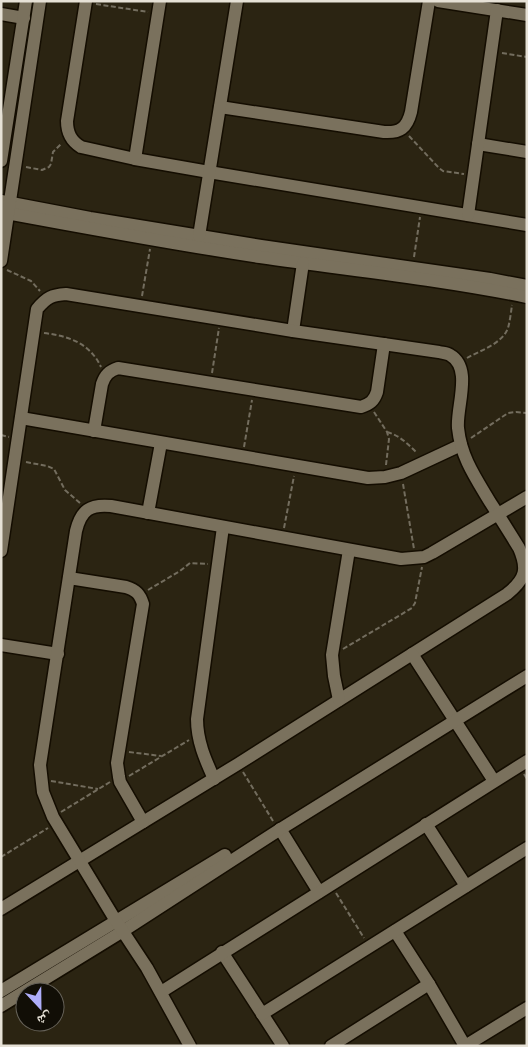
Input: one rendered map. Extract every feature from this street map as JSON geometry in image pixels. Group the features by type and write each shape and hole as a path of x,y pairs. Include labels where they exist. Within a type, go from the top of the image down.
{"street":[{"path":"1,161 26,1"},
{"path":"1,261 6,207 16,166 40,1"},
{"path":"199,236 237,1"},
{"path":"220,107 384,132 394,132 402,128 409,121 411,112 429,1"},
{"path":"438,1 527,15"},
{"path":"86,2 67,121 70,137 82,147 135,159 209,172 527,225"},
{"path":"135,159 159,8"},
{"path":"468,216 497,10"},
{"path":"1,14 24,18"},
{"path":"478,144 527,152"},
{"path":"6,207 90,218 199,236 303,263 488,289 520,296"},
{"path":"6,207 89,229 151,239 412,268 527,286"},
{"path":"293,331 303,263"},
{"path":"1,551 38,309 44,300 54,295 66,294 450,355 459,363 463,374 458,426 466,461 525,560 524,573 518,585 508,594 214,779 1,909"},
{"path":"94,431 104,376 118,368 354,406 362,407 369,405 375,399 377,392 384,344"},
{"path":"21,418 368,478 385,478 401,473 461,445"},
{"path":"148,513 161,443"},
{"path":"190,1046 161,992 54,820 43,792 40,765 79,519 87,510 98,505 111,506 401,559 420,558 442,548 527,498"},
{"path":"214,779 197,735 197,719 223,527"},
{"path":"339,700 332,655 349,550"},
{"path":"69,578 126,586 134,589 140,596 143,604 117,763 120,779 143,822"},
{"path":"1,646 58,654"},
{"path":"412,654 494,781"},
{"path":"1,1006 120,926 453,718 527,669"},
{"path":"453,718 527,676"},
{"path":"161,992 527,760"},
{"path":"426,824 466,886"},
{"path":"278,827 319,892"},
{"path":"262,1014 527,848"},
{"path":"1,991 120,926"},
{"path":"394,931 466,1046 527,1008"},
{"path":"222,952 283,1046"},
{"path":"331,1046 428,984"}],"path":[{"path":"86,2 159,8"},
{"path":"491,52 527,56"},
{"path":"402,128 438,168 448,172 474,176"},
{"path":"16,166 46,169 51,164 55,149 70,137"},
{"path":"412,268 422,208"},
{"path":"140,306 151,239"},
{"path":"1,268 31,281 42,292 44,300"},
{"path":"459,363 499,341 507,329 520,296"},
{"path":"210,382 221,319"},
{"path":"34,331 63,335 77,341 89,350 99,362 104,376"},
{"path":"242,457 254,390"},
{"path":"369,405 387,432 389,440 385,478"},
{"path":"461,445 508,413 527,413"},
{"path":"387,432 400,438 427,462"},
{"path":"15,460 51,467 69,494 87,510"},
{"path":"282,538 295,466"},
{"path":"332,655 412,608 415,603 420,558 401,473"},
{"path":"140,596 190,563 218,566"},
{"path":"1,857 98,789 120,779 197,735"},
{"path":"119,750 161,756"},
{"path":"238,764 278,827"},
{"path":"41,780 98,789"},
{"path":"331,885 370,946"}]}
